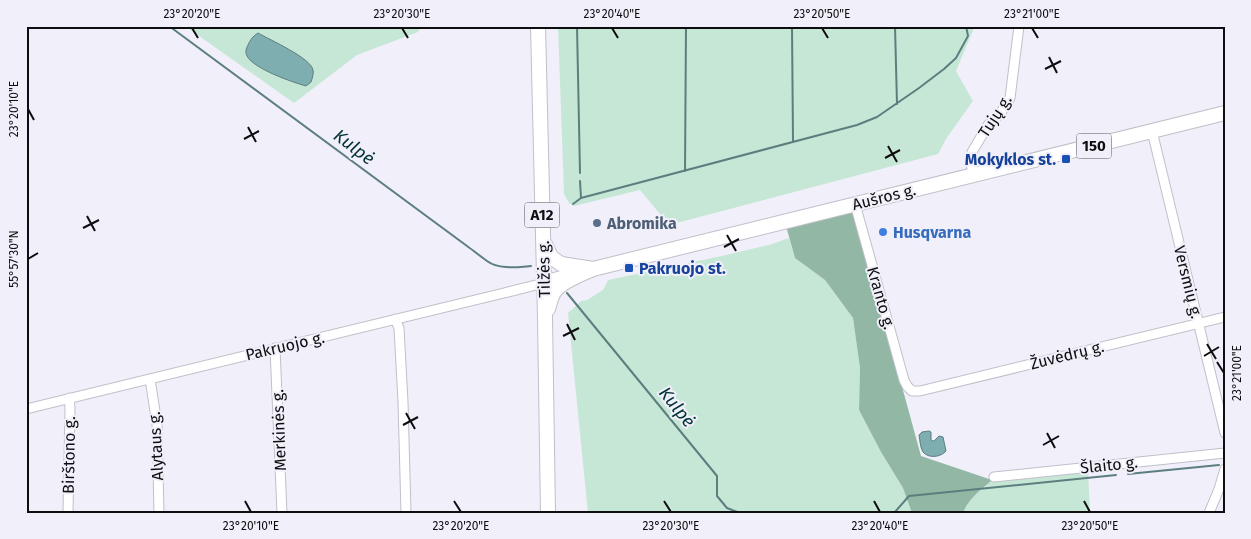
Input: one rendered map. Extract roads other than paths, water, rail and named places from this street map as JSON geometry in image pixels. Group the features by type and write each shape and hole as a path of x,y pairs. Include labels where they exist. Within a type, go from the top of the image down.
{"main road":[{"name":"Tilžės g.","path":"538,26 548,513"},
{"name":"Aušros g.","path":"544,282 1225,113"},
{"path":"543,240 551,257 561,264 593,269"},
{"path":"545,318 552,296 557,289 593,269"}],"street":[{"name":"Tujų g.","path":"974,175 971,163 972,152 988,125 1000,114 1010,98 1018,26"},
{"name":"Versmių g.","path":"1152,131 1198,323 1222,408 1225,433"},
{"name":"Kranto g.","path":"855,204 904,380 910,390"},
{"name":"Pakruojo g.","path":"26,409 544,282"},
{"name":"Žuvėdrų g.","path":"910,390 916,392 1225,317"},
{"path":"395,320 399,328 406,513"},
{"name":"Merkinės g.","path":"275,348 282,513"},
{"name":"Alytaus g.","path":"150,379 157,424 159,513"},
{"name":"Birštono g.","path":"68,513 69,398"},
{"name":"Šlaito g.","path":"994,477 1225,453"},
{"path":"1208,513 1219,489 1225,469"}],"waterway":[{"name":"Kulpė","path":"169,26 487,261 503,267 531,266"},
{"path":"577,26 580,173"},
{"path":"685,171 686,26"},
{"path":"792,26 793,141"},
{"path":"895,26 897,104"},
{"path":"581,198 857,125 877,117 919,88 956,58 968,36 966,26"},
{"path":"573,204 581,198 580,181"},
{"name":"Kulpė","path":"567,293 717,476 717,496 727,508 740,513"},
{"path":"1128,474 1219,465"},
{"path":"894,513 909,496 1116,475"}],"place":[{"name":"Mokyklos st.","path":"1066,159"},
{"name":"Abromika","path":"597,223"},
{"name":"Husqvarna","path":"883,232"},
{"name":"Pakruojo st.","path":"629,268"}]}
